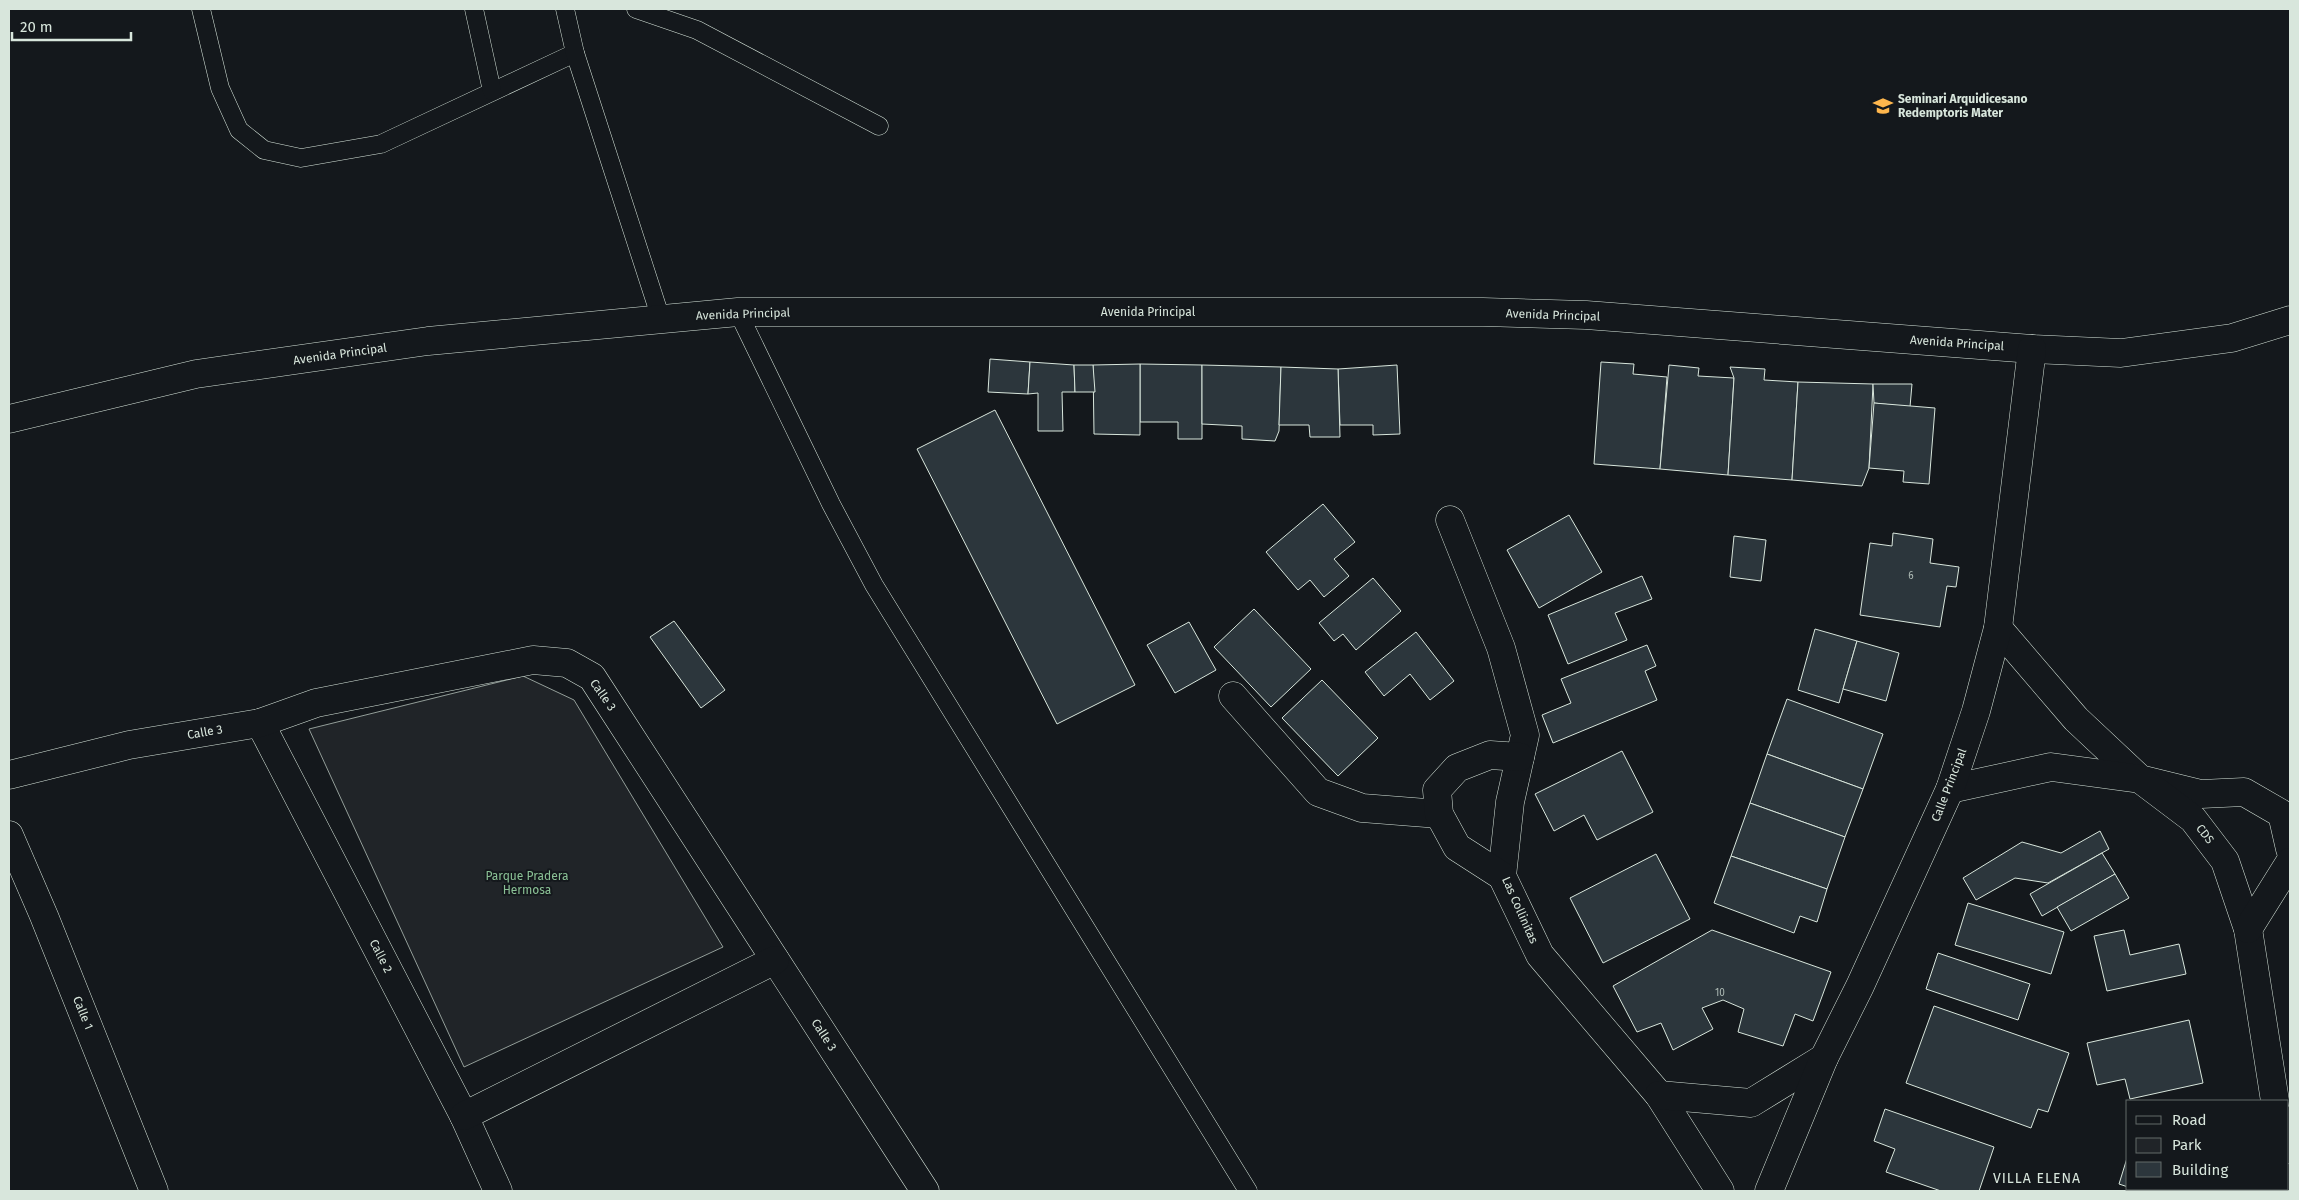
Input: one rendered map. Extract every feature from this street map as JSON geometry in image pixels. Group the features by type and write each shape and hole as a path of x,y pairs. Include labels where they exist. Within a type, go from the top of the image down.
{"street":[{"name":"Avenida Principal","path":"9,419 196,374 428,341 738,312 1586,315 2032,349 2121,353 2232,338 2290,320"},
{"name":"Calle Principal","path":"1769,1191 1824,1058 1860,986 1950,789 1976,711 1998,628 2032,349"},
{"name":"Las Collinitas","path":"1450,520 1501,648 1526,735 1510,802 1502,876 1540,955 1660,1095 1720,1191"},
{"path":"1998,628 2076,719 2140,779 2201,794 2244,792 2282,814 2290,849"},
{"name":"Calle 3","path":"9,775 129,745 260,723 316,704 532,660 567,663 592,677 925,1191"},
{"path":"1233,696 1318,792 1362,808 1439,814"},
{"name":"Calle 2","path":"260,723 464,1116 498,1191"},
{"path":"1502,876 1456,847 1439,814 1437,790 1457,768 1490,756 1520,757"},
{"name":"CDS","path":"1950,789 2051,767 2140,779 2193,819 2225,861 2248,929 2275,1100"},
{"name":"Calle 1","path":"9,835 44,916 154,1191"},
{"path":"2248,929 2290,862"},
{"path":"464,1116 775,960"},
{"path":"1660,1095 1751,1103 1824,1058"}],"lane":[{"path":"201,9 220,88 239,130 264,150 301,158 381,144 574,53"},
{"path":"474,9 492,91"},
{"path":"565,9 574,53 661,319"},
{"path":"636,9 697,30 879,126"},
{"path":"738,312 831,504 874,585 1248,1191"}],"green space":[{"name":"Parque Pradera Hermosa","path":"523,676 574,700 723,947 464,1067 309,729"}],"building":[{"path":"990,359 1030,362 1028,394 988,392"},
{"path":"1030,362 1074,365 1075,392 1062,392 1063,431 1038,431 1038,393 1028,394"},
{"path":"1601,362 1634,364 1633,374 1667,377 1660,469 1594,464"},
{"path":"1140,364 1202,365 1202,439 1178,439 1178,422 1140,422"},
{"path":"1140,364 1140,435 1094,434 1093,365"},
{"path":"1074,365 1093,365 1095,392 1075,392"},
{"path":"1202,365 1281,367 1279,431 1275,441 1242,439 1242,426 1202,424"},
{"path":"1397,365 1400,434 1373,435 1373,425 1340,425 1338,369"},
{"path":"1669,365 1699,368 1698,376 1734,378 1728,475 1660,469"},
{"path":"1281,367 1338,369 1340,437 1310,437 1309,425 1279,425"},
{"path":"1730,367 1765,369 1764,380 1798,382 1792,480 1728,475 1734,378"},
{"path":"1798,382 1873,384 1869,468 1862,486 1792,480"},
{"path":"1873,384 1912,384 1910,407 1874,403"},
{"path":"1874,403 1935,408 1929,484 1903,482 1904,471 1869,468"},
{"path":"995,410 1135,685 1057,724 917,449"},
{"path":"1323,504 1355,542 1334,559 1349,576 1324,597 1310,580 1298,590 1266,552"},
{"path":"1569,515 1602,572 1539,608 1507,550"},
{"path":"1893,533 1933,539 1930,563 1959,567 1956,587 1947,586 1940,627 1860,615 1870,543 1892,546"},
{"path":"1734,536 1766,540 1761,581 1730,577"},
{"path":"1642,576 1652,599 1615,613 1627,640 1568,664 1548,615"},
{"path":"1373,578 1401,611 1356,650 1343,634 1334,641 1319,623"},
{"path":"1254,609 1311,669 1271,707 1214,647"},
{"path":"674,621 725,690 701,708 650,637"},
{"path":"1189,622 1216,670 1175,693 1147,645"},
{"path":"1815,629 1857,641 1839,703 1798,690"},
{"path":"1416,632 1454,681 1430,700 1410,674 1384,696 1365,672"},
{"path":"1857,641 1899,653 1886,701 1843,689"},
{"path":"1647,645 1656,666 1645,671 1657,700 1553,743 1542,715 1571,703 1561,679"},
{"path":"1322,680 1378,738 1338,776 1282,718"},
{"path":"1787,699 1883,734 1863,789 1767,754"},
{"path":"1622,751 1653,812 1597,840 1584,815 1554,831 1535,794"},
{"path":"1767,754 1863,789 1845,837 1750,803"},
{"path":"1750,803 1845,837 1827,889 1731,856"},
{"path":"2100,831 2109,849 2048,883 2015,878 1976,900 1963,878 2022,842 2061,853"},
{"path":"2102,853 2115,874 2042,916 2030,894"},
{"path":"1656,854 1690,919 1603,963 1570,898"},
{"path":"1731,856 1827,889 1817,922 1800,916 1794,933 1714,903"},
{"path":"2115,874 2129,898 2071,931 2057,907"},
{"path":"1968,903 2064,932 2051,974 1955,945"},
{"path":"1712,930 1831,972 1813,1021 1795,1014 1783,1046 1738,1032 1744,1009 1723,1000 1702,1008 1713,1029 1673,1050 1661,1023 1637,1032 1613,986"},
{"path":"2124,930 2130,955 2179,944 2186,974 2107,991 2094,936"},
{"path":"1938,953 2030,984 2018,1020 1926,989"},
{"path":"1934,1006 2069,1053 2048,1112 2038,1109 2031,1128 1906,1083"},
{"path":"2189,1020 2203,1083 2130,1099 2125,1079 2097,1085 2087,1043"},
{"path":"1885,1109 1994,1147 1979,1191 1941,1191 1886,1172 1895,1149 1874,1141"},
{"path":"2126,1161 2126,1186 2119,1184"}],"place":[{"name":"Seminari Arquidicesano Redemptoris Mater","path":"1883,106"}],"district":[{"name":"VILLA ELENA","path":"2037,1178"}]}
